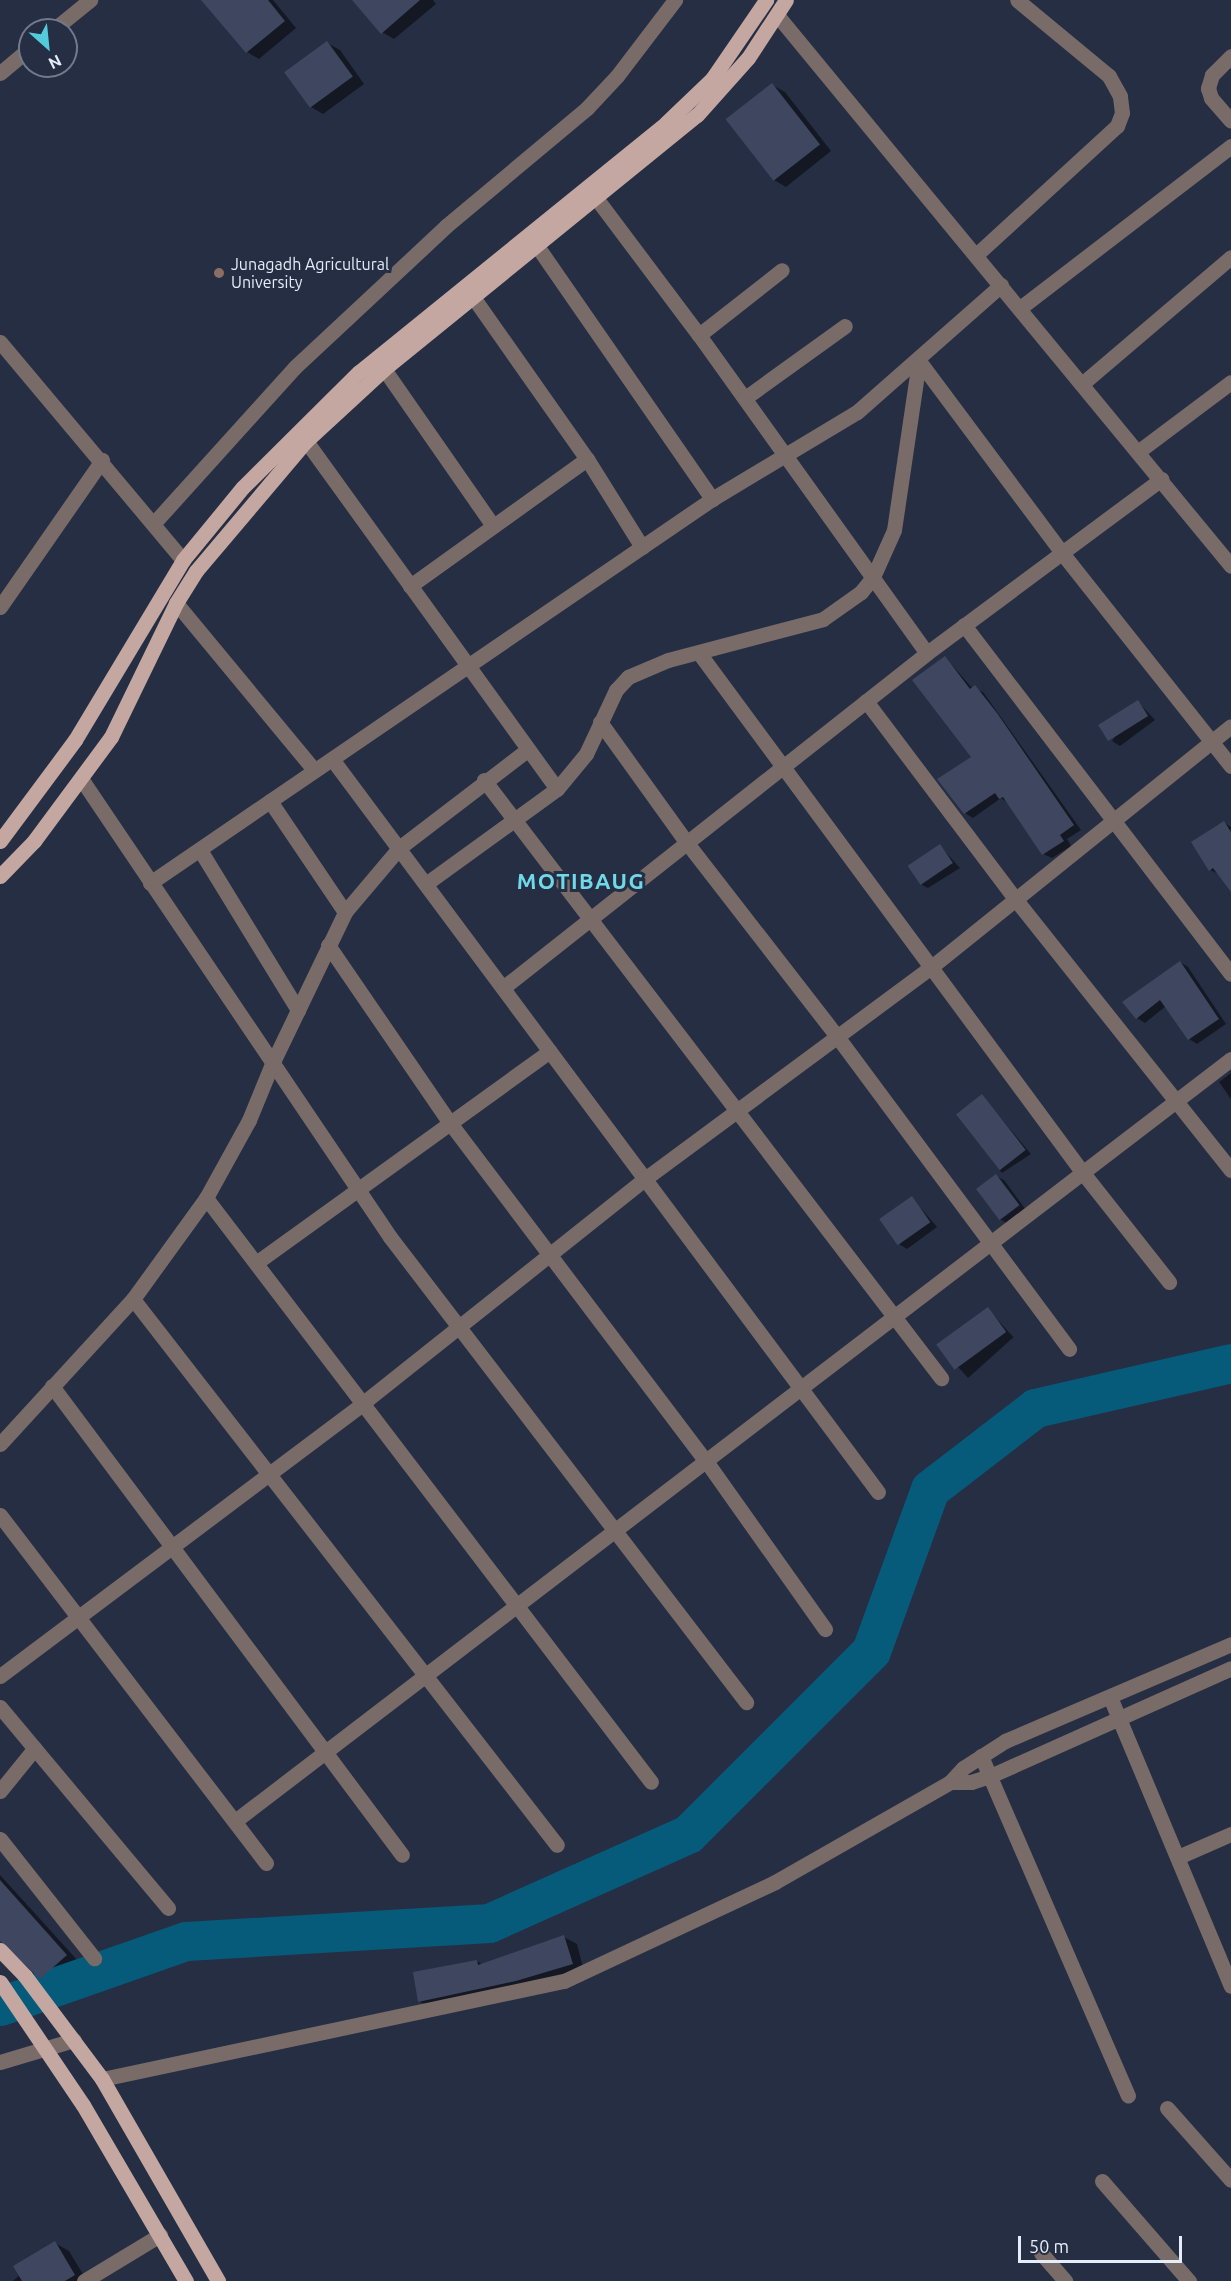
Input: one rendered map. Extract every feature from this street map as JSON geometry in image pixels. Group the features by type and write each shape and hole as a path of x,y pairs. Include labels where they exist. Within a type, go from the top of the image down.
{"main road":[{"path":"0,841 75,740 183,560 243,487 359,372 666,123 712,79 766,0"},
{"path":"0,876 34,841 82,780 129,705 176,603 196,571 306,441 384,369 697,115 748,58 786,0"},
{"path":"0,1950 25,1976 63,2024 102,2079 218,2281"},
{"path":"1,1983 42,2042 186,2281"}],"street":[{"path":"68,18 90,0"},
{"path":"154,523 295,367 446,226 586,108 617,76 675,0"},
{"path":"976,255 1117,126 1122,113 1120,96 1109,76 1017,0"},
{"path":"777,15 1083,383 1231,566"},
{"path":"1231,56 1212,75 1208,88 1210,98 1231,121"},
{"path":"0,73 18,58"},
{"path":"1020,308 1231,146"},
{"path":"596,198 699,335 927,654"},
{"path":"537,246 712,499"},
{"path":"1083,383 1231,258"},
{"path":"699,335 782,270"},
{"path":"150,883 712,499 787,457 857,412 919,361 1001,285"},
{"path":"473,297 586,459 642,547"},
{"path":"745,399 845,326"},
{"path":"0,342 102,460 183,560"},
{"path":"919,361 1062,553 1231,766"},
{"path":"427,883 516,821 557,789 586,754 616,690 628,677 668,660 823,620 845,606 873,578 894,530 919,361"},
{"path":"384,369 493,526"},
{"path":"1139,451 1231,382"},
{"path":"306,441 557,789"},
{"path":"410,586 586,459"},
{"path":"0,607 102,460"},
{"path":"504,987 782,766 964,625 1161,478"},
{"path":"176,603 314,770"},
{"path":"964,625 1112,822 1231,974"},
{"path":"699,653 1083,1173 1169,1282"},
{"path":"866,701 1016,900 1231,1170"},
{"path":"600,722 687,843 836,1035 1069,1349"},
{"path":"0,1676 172,1544 363,1403 646,1178 836,1035 930,968 1231,726"},
{"path":"0,1444 133,1299 206,1198 249,1120 272,1064 345,912 399,848 484,780 527,750"},
{"path":"332,759 427,883 878,1492"},
{"path":"82,780 356,1190 613,1533 746,1702"},
{"path":"484,780 897,1316 940,1378"},
{"path":"270,801 345,912"},
{"path":"200,850 298,1010"},
{"path":"328,945 450,1123 706,1461 825,1629"},
{"path":"256,1263 550,1051"},
{"path":"235,1821 1231,1059"},
{"path":"206,1198 651,1782"},
{"path":"133,1299 271,1472 557,1845"},
{"path":"52,1386 327,1751 402,1855"},
{"path":"0,1515 266,1863"},
{"path":"102,2079 564,1981 776,1882 950,1782 981,1756 1005,1741 1231,1644"},
{"path":"950,1782 971,1782 990,1776 1231,1668"},
{"path":"1110,1697 1231,1986"},
{"path":"0,1707 168,1908"},
{"path":"0,1791 36,1748"},
{"path":"981,1756 1128,2096"},
{"path":"1178,1857 1231,1834"},
{"path":"0,1839 94,1958"},
{"path":"0,2062 42,2042 74,2040"},
{"path":"1167,2108 1231,2180"},
{"path":"1102,2181 1189,2281"},
{"path":"84,2281 160,2235"},
{"path":"1041,2253 1065,2281"}],"building":[{"path":"201,0 268,0 285,21 246,53"},
{"path":"352,0 420,0 381,34"},
{"path":"327,41 353,77 310,108 284,72"},
{"path":"772,83 820,144 774,181 726,119"},
{"path":"945,656 970,689 975,685 997,713 1074,825 1060,835 1064,841 1042,855 1003,797 999,799 995,793 964,814 937,779 971,757 912,680"},
{"path":"1138,700 1148,716 1108,741 1098,725"},
{"path":"1224,821 1231,832 1231,892 1213,868 1209,871 1191,842"},
{"path":"940,844 953,863 921,885 908,866"},
{"path":"1180,961 1219,1019 1188,1040 1160,1000 1136,1019 1122,1002"},
{"path":"982,1094 1026,1150 1000,1170 956,1114"},
{"path":"996,1174 1019,1205 1000,1220 976,1189"},
{"path":"912,1196 930,1222 898,1245 879,1219"},
{"path":"988,1307 1006,1332 954,1370 936,1345"},
{"path":"0,1880 67,1955 40,1979 0,1941"},
{"path":"564,1935 573,1964 516,1981 418,2002 413,1972 477,1960 478,1965"},
{"path":"55,2241 75,2275 65,2281 22,2281 13,2266"}],"waterway":[{"path":"0,2006 186,1941 489,1923 688,1834 871,1651 930,1489 1035,1408 1231,1363"}],"place":[{"name":"Junagadh Agricultural University","path":"219,273"}],"district":[{"name":"MOTIBAUG","path":"581,881"}]}
